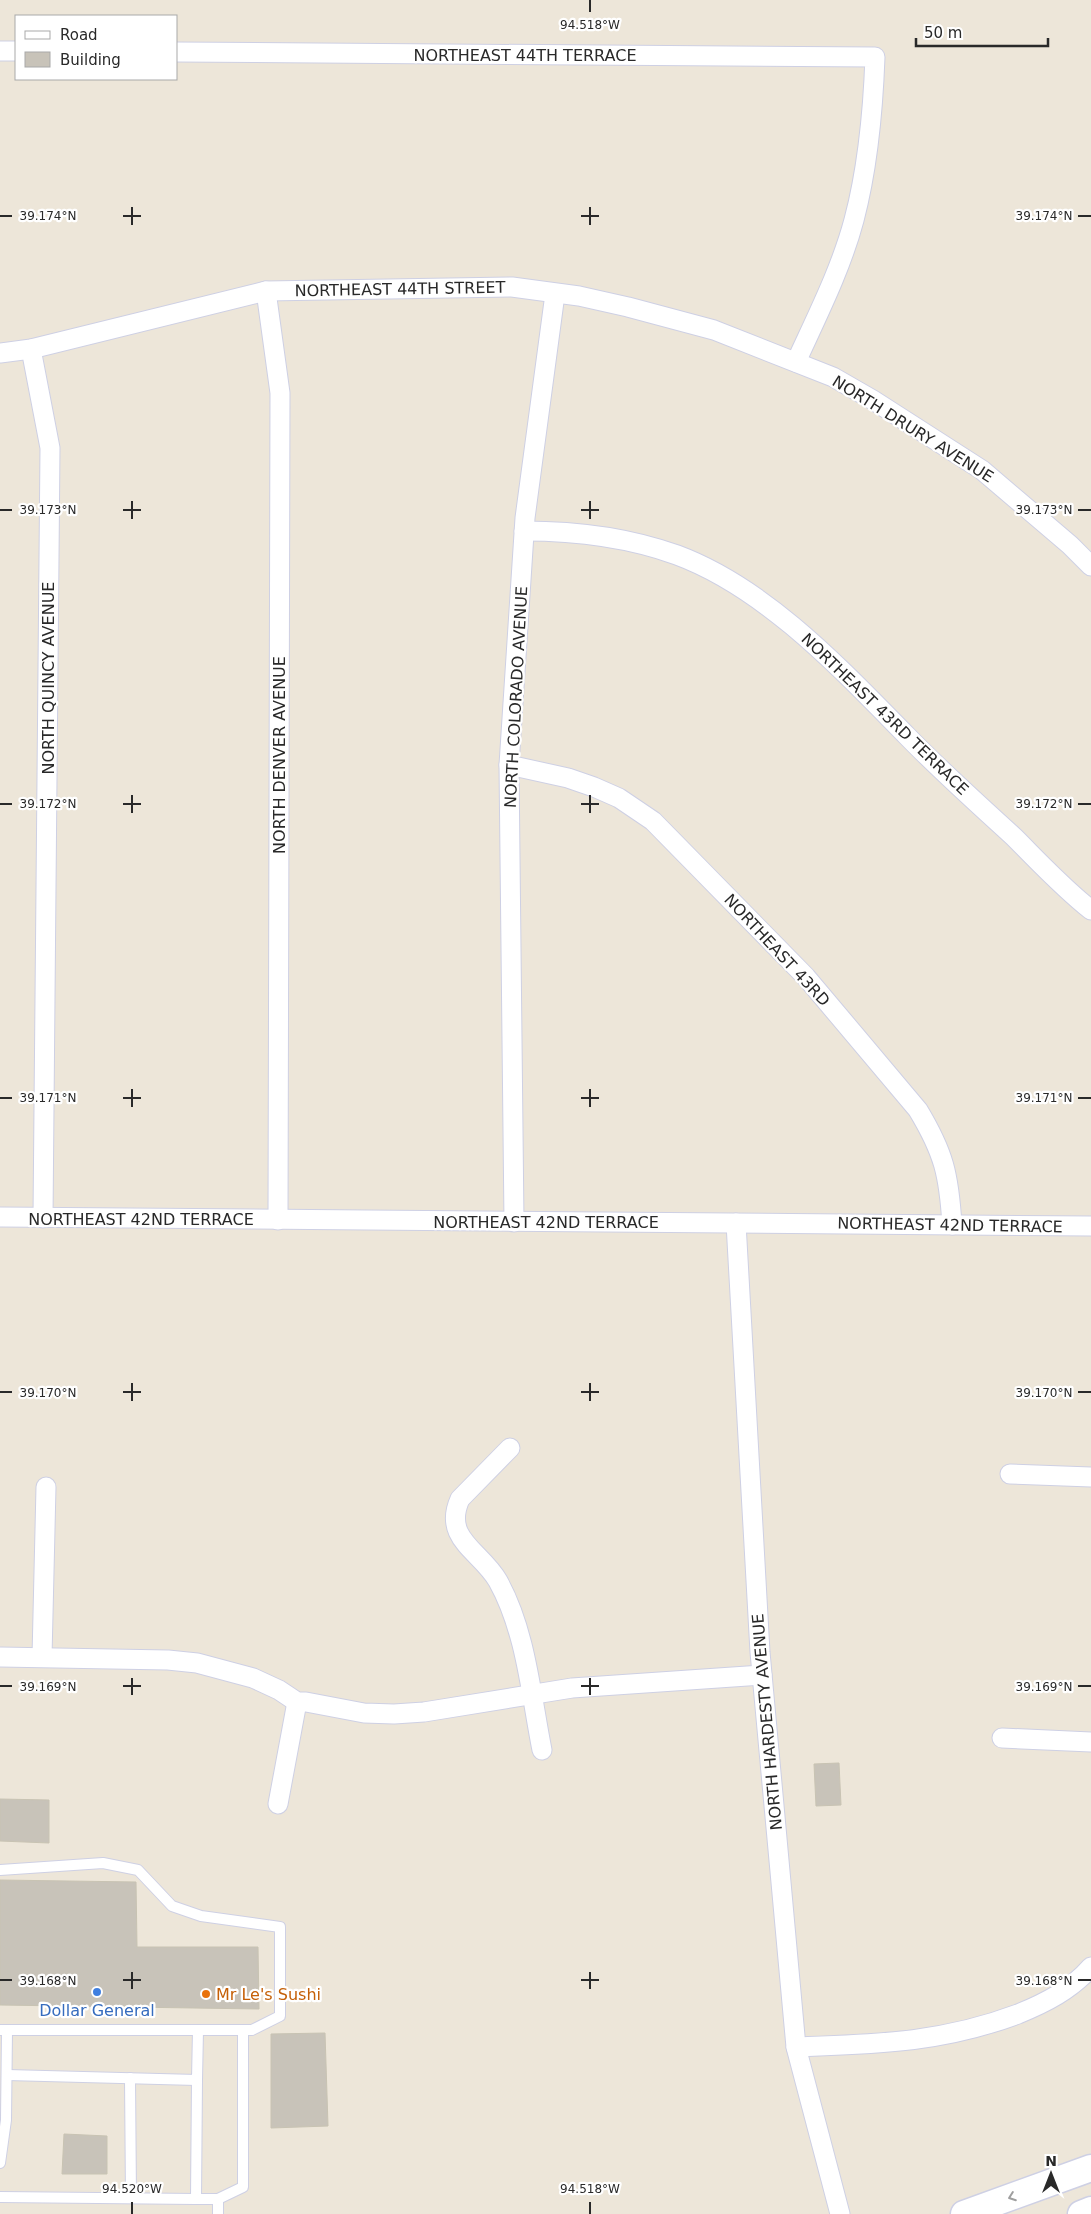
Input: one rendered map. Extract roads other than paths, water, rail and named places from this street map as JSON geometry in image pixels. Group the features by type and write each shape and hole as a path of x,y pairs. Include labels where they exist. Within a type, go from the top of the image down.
{"main road":[{"path":"964,2214 1091,2168"},
{"path":"1081,2214 1091,2210"}],"street":[{"path":"0,51 15,52"},
{"name":"NORTHEAST 44TH TERRACE","path":"178,52 875,57 870,140 854,221 828,293 796,362"},
{"name":"NORTHEAST 44TH STREET","path":"0,353 31,349 266,291 512,287 579,296 661,315 722,333 796,362"},
{"name":"NORTH DENVER AVENUE","path":"266,291 280,393 278,1220"},
{"name":"NORTH COLORADO AVENUE","path":"514,1222 509,765 524,531 555,294"},
{"name":"NORTH QUINCY AVENUE","path":"31,349 50,448 43,1218"},
{"name":"NORTH DRURY AVENUE","path":"796,362 833,377 865,395 982,470 1048,525 1091,566"},
{"name":"NORTHEAST 43RD TERRACE","path":"524,531 564,531 603,535 641,543 678,555 736,584 792,626 845,672 906,736 1091,910"},
{"name":"NORTHEAST 43RD","path":"509,765 568,778 594,787 619,798 654,821 806,977 918,1110 932,1133 949,1183 952,1225"},
{"name":"NORTHEAST 42ND TERRACE","path":"0,1217 1091,1226"},
{"name":"NORTH HARDESTY AVENUE","path":"736,1223 762,1675 796,2047 840,2214"},
{"path":"510,1448 460,1499 454,1520 457,1532 463,1541 487,1566 508,1599 517,1621 542,1750"},
{"path":"1010,1474 1091,1477"},
{"path":"42,1658 46,1487"},
{"path":"0,1656 168,1660 197,1663 253,1678 280,1690 297,1702 364,1713 394,1714 424,1712 572,1688 762,1675"},
{"path":"278,1804 297,1702"},
{"path":"1002,1738 1091,1742"},
{"path":"796,2047 910,2042 951,2035 991,2024 1030,2009 1067,1990 1078,1982 1091,1967"}],"lane":[{"path":"0,1870 103,1863 138,1870 172,1906 201,1916 280,1926 280,2016 252,2030 3,2030 7,2075 0,2163"},
{"path":"196,2199 198,2030"},
{"path":"0,2197 218,2199 243,2187 244,2030"},
{"path":"7,2075 197,2080"},
{"path":"130,2078 131,2198"},
{"path":"218,2199 218,2214"}],"place":[{"name":"Dollar General","path":"97,1992"},
{"name":"Mr Le's Sushi","path":"206,1994"}]}
